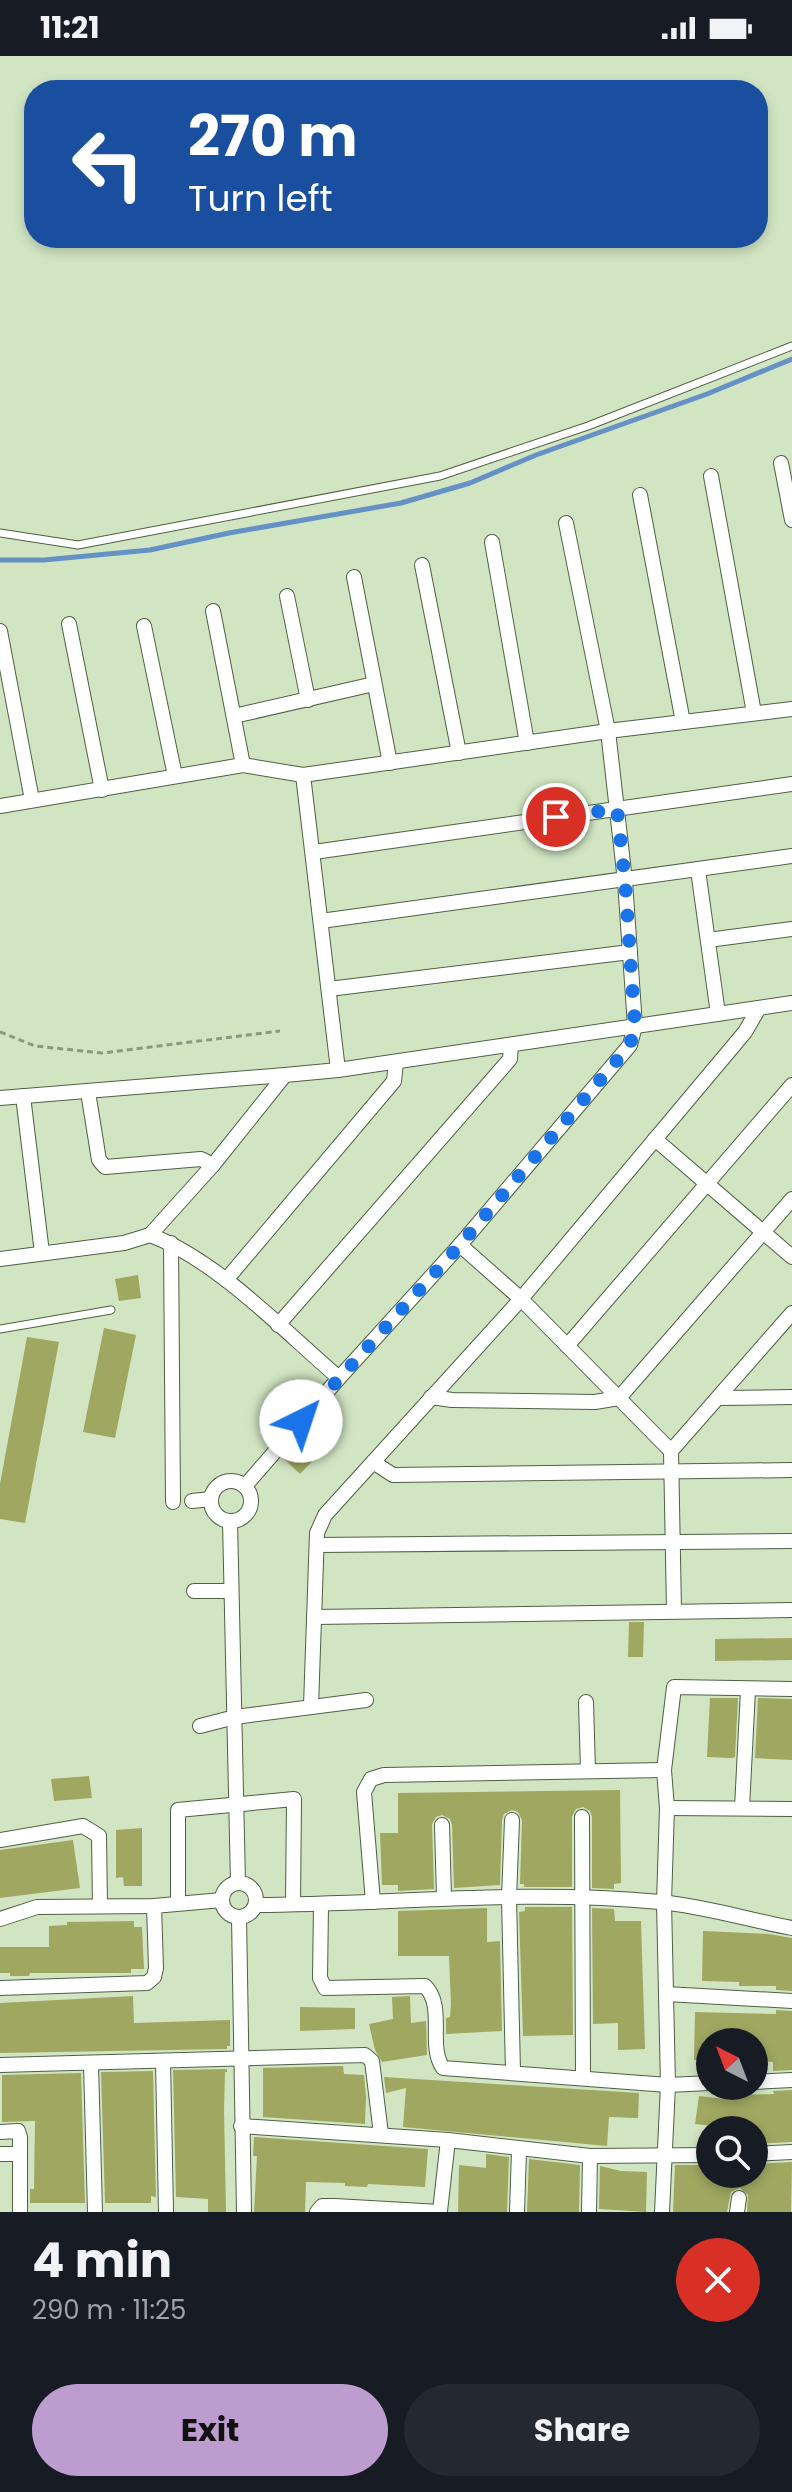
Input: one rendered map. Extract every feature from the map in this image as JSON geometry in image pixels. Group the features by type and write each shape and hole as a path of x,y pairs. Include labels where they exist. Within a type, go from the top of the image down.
{"street":[{"path":"781,463 792,520"},
{"path":"711,476 754,713"},
{"path":"640,495 683,722"},
{"path":"245,1486 460,1245 630,1045 635,1026 630,952 608,731 566,523"},
{"path":"492,542 527,743"},
{"path":"422,565 459,753"},
{"path":"354,577 390,763"},
{"path":"287,596 308,700"},
{"path":"213,611 243,765"},
{"path":"69,624 102,790"},
{"path":"144,626 175,776"},
{"path":"0,631 32,800"},
{"path":"234,716 374,684"},
{"path":"0,806 243,765 303,775 608,731 792,709"},
{"path":"303,775 338,1070"},
{"path":"314,852 792,784"},
{"path":"321,921 792,856"},
{"path":"698,870 718,1014"},
{"path":"708,940 792,929"},
{"path":"329,989 630,952"},
{"path":"0,1098 338,1070 792,1003"},
{"path":"311,1706 317,1533 325,1515 521,1299 745,1032 759,1008"},
{"path":"278,1325 510,1059 511,1045"},
{"path":"226,1280 394,1081 396,1062"},
{"path":"0,1259 124,1243 150,1235 213,1165 285,1075"},
{"path":"567,1346 792,1085"},
{"path":"88,1092 99,1160 105,1167 201,1159 213,1165"},
{"path":"23,1096 42,1253"},
{"path":"655,1139 792,1257"},
{"path":"431,1397 595,1402 619,1398 792,1199"},
{"path":"150,1235 171,1243 226,1280 339,1378"},
{"path":"171,1243 173,1502"},
{"path":"460,1245 521,1299 671,1451 674,1610"},
{"path":"671,1451 789,1319"},
{"path":"718,1398 792,1397"},
{"path":"373,1462 393,1475 792,1470"},
{"path":"233,1481 245,1486 251,1499 248,1512 230,1521 218,1517 211,1499 221,1483 233,1481"},
{"path":"192,1501 211,1499"},
{"path":"230,1521 238,1883"},
{"path":"317,1545 792,1541"},
{"path":"194,1591 231,1591"},
{"path":"314,1617 792,1610"},
{"path":"662,2212 668,2085 664,1902 667,1808 664,1770 674,1687 792,1689"},
{"path":"742,1808 748,1690"},
{"path":"200,1726 235,1717 366,1700"},
{"path":"586,1702 588,1771"},
{"path":"373,1902 364,1792 371,1779 384,1775 664,1770"},
{"path":"162,1813 294,1799 293,1904"},
{"path":"667,1808 792,1809"},
{"path":"178,1810 178,1903"},
{"path":"582,1817 583,2078"},
{"path":"512,1820 509,1898 513,2072"},
{"path":"442,1825 444,1898"},
{"path":"0,1840 83,1826 99,1836 100,1905"},
{"path":"238,1883 245,1884 254,1891 256,1905 251,1912 239,1917 225,1911 222,1900 225,1890 238,1883"},
{"path":"256,1905 583,1896 664,1902 792,1928"},
{"path":"0,1919 37,1907 154,1906 222,1900"},
{"path":"321,1905 320,1978 325,1988 425,1986 434,2002 437,2059 443,2068 668,2085 696,2084"},
{"path":"0,1988 147,1983 154,1977 156,1968 154,1906"},
{"path":"239,1917 244,2212"},
{"path":"666,1994 792,2001"},
{"path":"0,2065 365,2055 372,2061 381,2134"},
{"path":"163,2061 166,2212"},
{"path":"91,2064 95,2212"},
{"path":"768,2081 792,2080"},
{"path":"241,2126 381,2134 590,2156 696,2156"},
{"path":"0,2132 18,2131 20,2137 20,2212"},
{"path":"317,2212 322,2206 335,2206 440,2212 448,2140"},
{"path":"517,2212 519,2150"},
{"path":"768,2153 792,2152"},
{"path":"0,2154 20,2154"},
{"path":"589,2212 590,2156"}],"lane":[{"path":"0,533 78,545 440,476 588,426 792,346"},
{"path":"0,1329 111,1310"}],"path":[{"path":"0,1032 35,1046 102,1053 280,1031"}],"building":[{"path":"138,1275 141,1298 119,1301 115,1279"},
{"path":"104,1328 136,1335 115,1438 83,1432"},
{"path":"27,1337 59,1342 25,1523 0,1519 0,1484"},
{"path":"306,1432 324,1449 300,1474 283,1458"},
{"path":"629,1622 644,1622 643,1657 628,1657"},
{"path":"792,1638 792,1660 715,1661 715,1639"},
{"path":"710,1698 738,1698 735,1757 707,1757"},
{"path":"758,1698 792,1699 792,1760 755,1758"},
{"path":"89,1776 92,1798 54,1801 51,1779"},
{"path":"620,1790 621,1883 614,1884 614,1889 592,1888 592,1817 590,1811 583,1807 576,1809 572,1816 572,1887 524,1887 520,1884 522,1820 518,1812 512,1810 504,1814 502,1820 500,1885 454,1888 452,1825 450,1819 442,1815 436,1817 432,1824 434,1889 398,1891 398,1885 382,1885 380,1833 398,1833 398,1793"},
{"path":"142,1828 142,1886 124,1886 123,1877 116,1878 116,1830"},
{"path":"73,1840 80,1888 0,1898 0,1850"},
{"path":"525,1907 572,1907 573,2035 523,2036 519,1912 525,1911"},
{"path":"487,1908 487,1942 500,1941 502,2031 446,2034 446,2018 450,2017 451,2004 449,1956 398,1956 398,1911"},
{"path":"592,1908 614,1909 615,1921 641,1921 645,2049 618,2050 618,2023 593,2024"},
{"path":"134,1921 134,1927 142,1927 144,1969 131,1969 131,1973 30,1973 29,1976 0,1973 0,1947 49,1947 49,1926 67,1925 67,1922"},
{"path":"703,1931 792,1938 792,1991 776,1990 776,1986 739,1986 739,1982 702,1981"},
{"path":"133,1996 134,2023 230,2020 230,2046 227,2049 0,2053 0,2003"},
{"path":"410,1996 411,2023 426,2021 427,2055 382,2062 375,2050 369,2024 393,2019 392,1997"},
{"path":"300,2007 355,2008 355,2029 300,2031"},
{"path":"776,2010 792,2011 792,2070 773,2071 773,2062 768,2062 768,2028 696,2028 694,2060 695,2012 776,2014"},
{"path":"343,2066 344,2074 364,2075 365,2124 263,2117 263,2068"},
{"path":"227,2069 224,2109 226,2212 208,2212 208,2199 176,2197 173,2070"},
{"path":"153,2071 156,2197 151,2196 151,2203 105,2203 101,2072"},
{"path":"81,2073 85,2203 30,2203 30,2189 34,2189 35,2121 2,2122 2,2075"},
{"path":"384,2077 639,2093 638,2118 609,2117 607,2146 403,2127 406,2088 386,2093"},
{"path":"792,2090 792,2142 768,2143 768,2116 696,2116 698,2100 768,2100 768,2094 774,2094 773,2091"},
{"path":"254,2137 428,2149 425,2187 368,2184 367,2187 306,2182 305,2212 254,2212 257,2156 253,2156"},
{"path":"486,2154 509,2157 507,2212 458,2212 459,2165 486,2168"},
{"path":"529,2159 580,2165 579,2212 527,2212"},
{"path":"792,2162 791,2212 747,2212 748,2195 740,2188 768,2188 768,2163"},
{"path":"675,2165 696,2165 696,2188 740,2188 731,2192 727,2212 673,2212"},
{"path":"600,2166 647,2172 646,2212 599,2209"}],"waterway":[{"path":"0,560 44,560 150,550 401,503 470,483 536,455 707,394 792,359"}],"route":[{"path":"301,1421 460,1245 630,1045 635,1026 617,809 556,817"}]}
